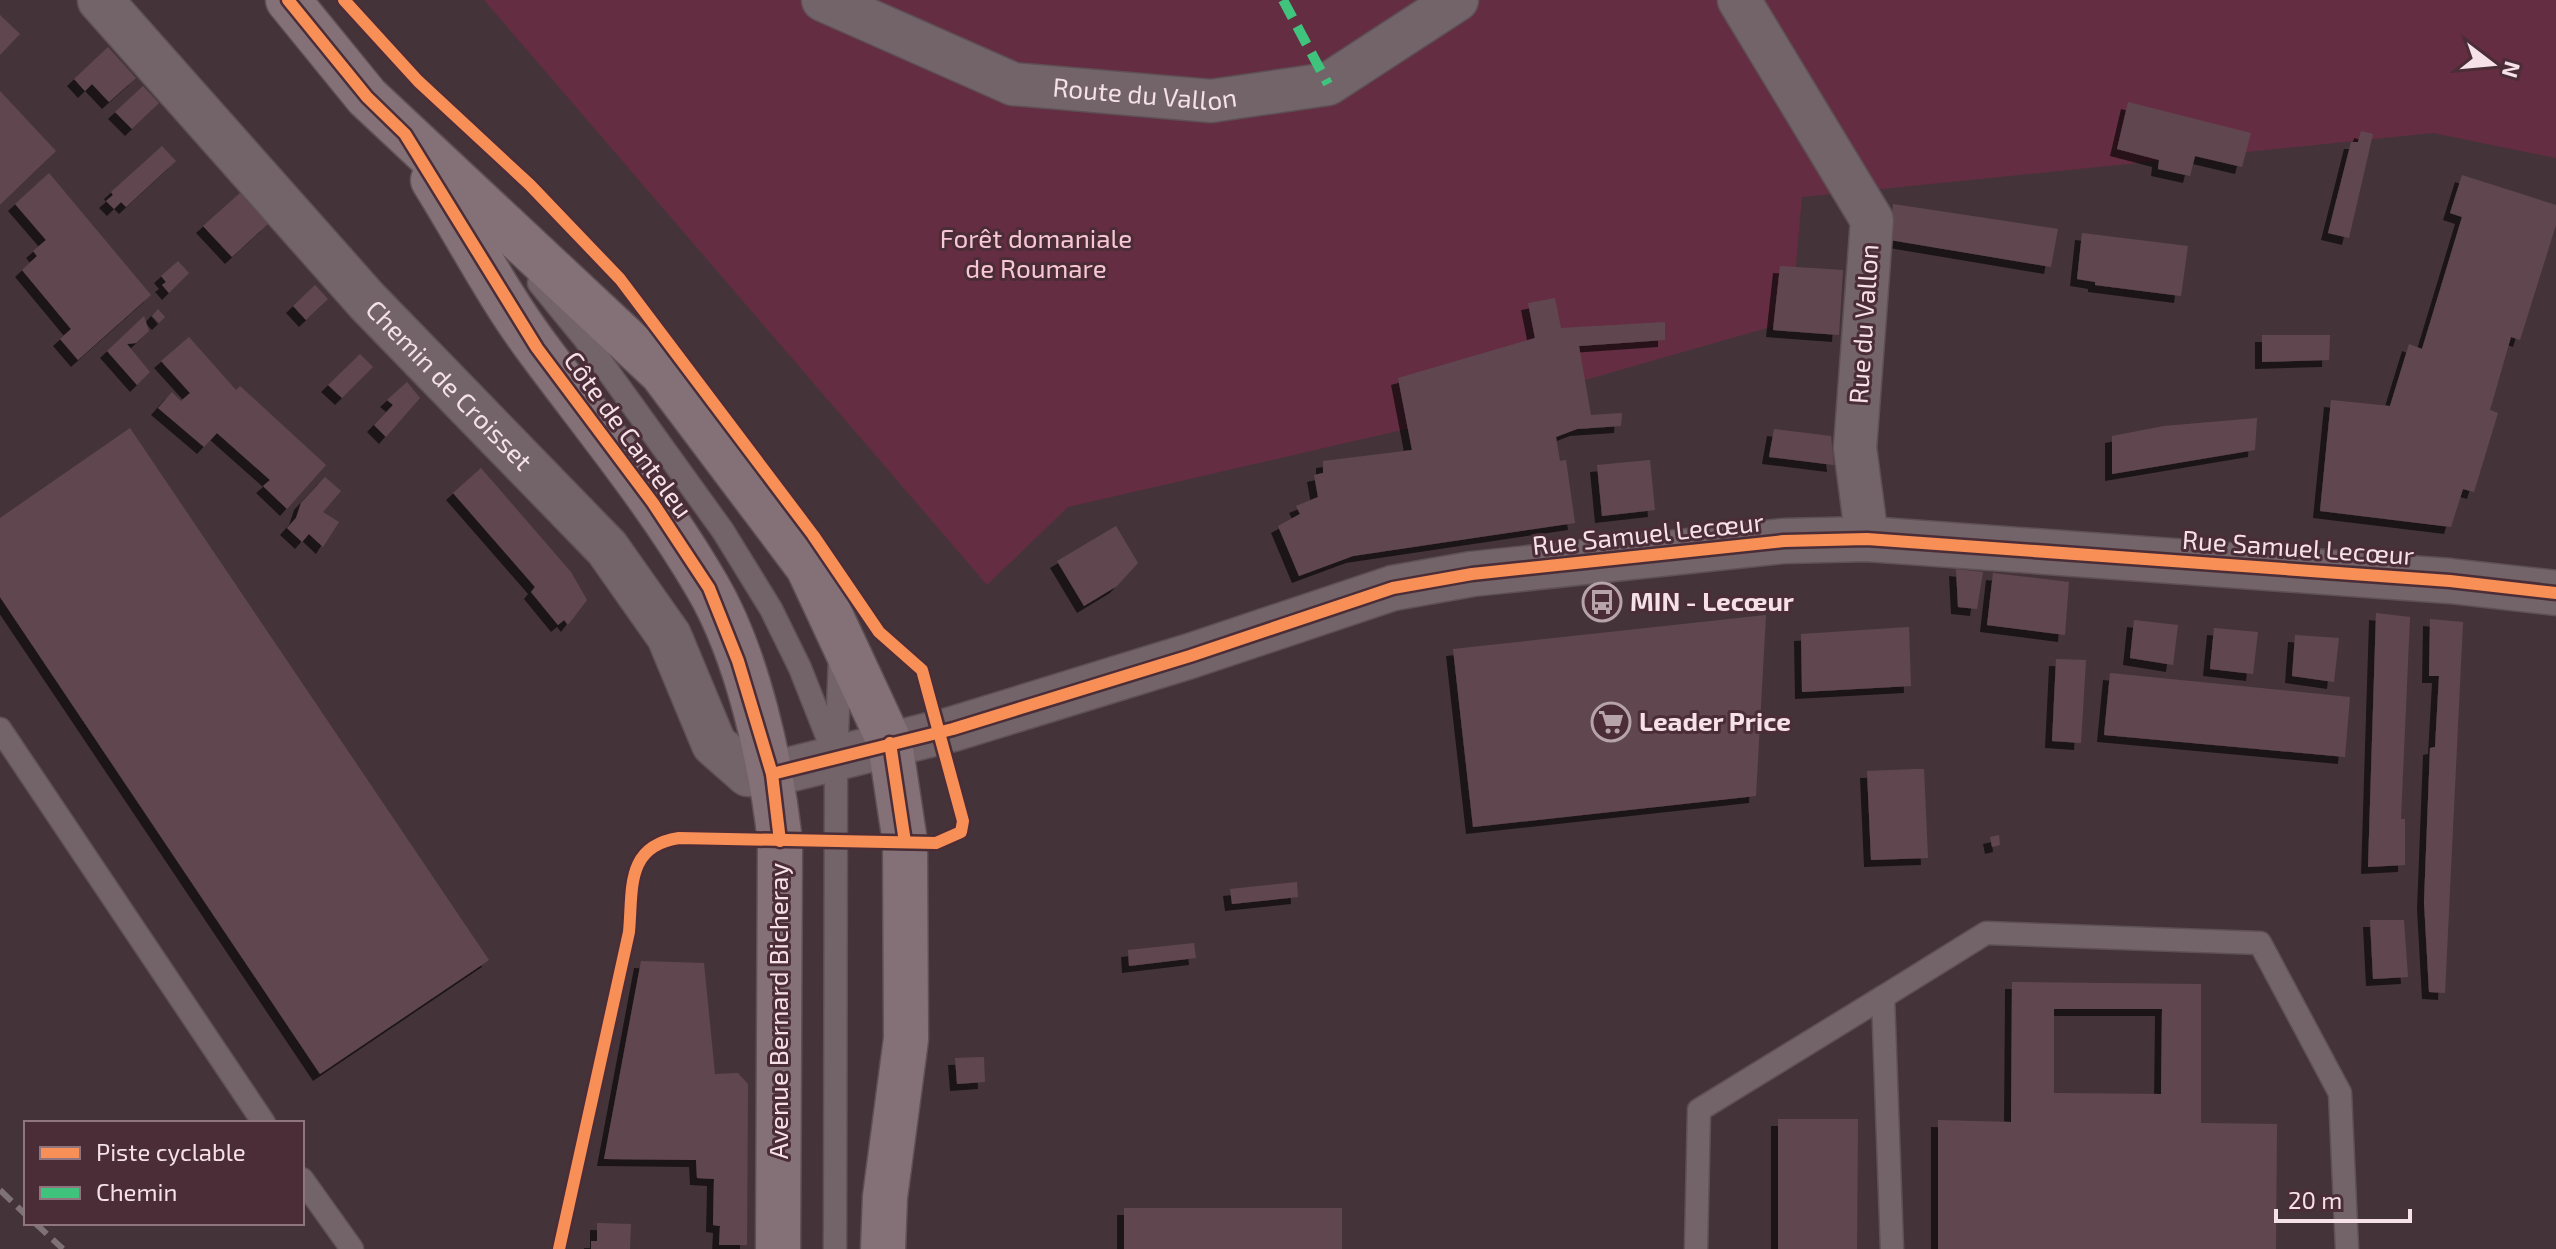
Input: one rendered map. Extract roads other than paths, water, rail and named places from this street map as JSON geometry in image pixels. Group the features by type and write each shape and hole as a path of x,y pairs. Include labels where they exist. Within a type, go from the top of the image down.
{"main road":[{"name":"Côte de Canteleu","path":"288,0 367,97 407,137 662,373 808,567 890,743"},
{"name":"Côte de Canteleu","path":"407,137 537,348 653,503 709,588 738,661 772,774"},
{"path":"883,1249 885,1197 906,1039 906,859 890,743"},
{"name":"Avenue Bernard Bicheray","path":"772,774 780,857 778,1249"}],"street":[{"name":"Chemin de Croisset","path":"100,0 367,301 607,548 669,636 714,744 748,774 772,774"},
{"name":"Route du Vallon","path":"823,0 1013,84 1211,101 1328,84 1457,0"},
{"name":"Rue du Vallon","path":"1739,0 1872,220 1855,448 1867,539"},
{"name":"Rue Samuel Lecœur","path":"772,774 953,729 1190,656 1393,588 1472,574 1768,543 1867,539 2450,581 2556,593"}],"lane":[{"path":"407,137 584,338 723,531 771,609 800,668 836,759"},
{"path":"835,1249 836,759 840,636"},
{"path":"0,729 263,1121"},
{"path":"1696,1249 1699,1110 1986,933 2260,943 2340,1093 2347,1249"},
{"path":"1883,997 1892,1249"},
{"path":"304,1182 346,1246"}],"railway":[{"path":"0,1190 24,1213"},
{"path":"37,1225 63,1249"}],"place":[{"name":"MIN - Lecœur","path":"1602,602"},
{"name":"Leader Price","path":"1611,722"}],"park label":[{"name":"Forêt domaniale de Roumare","path":"1036,254"}]}
